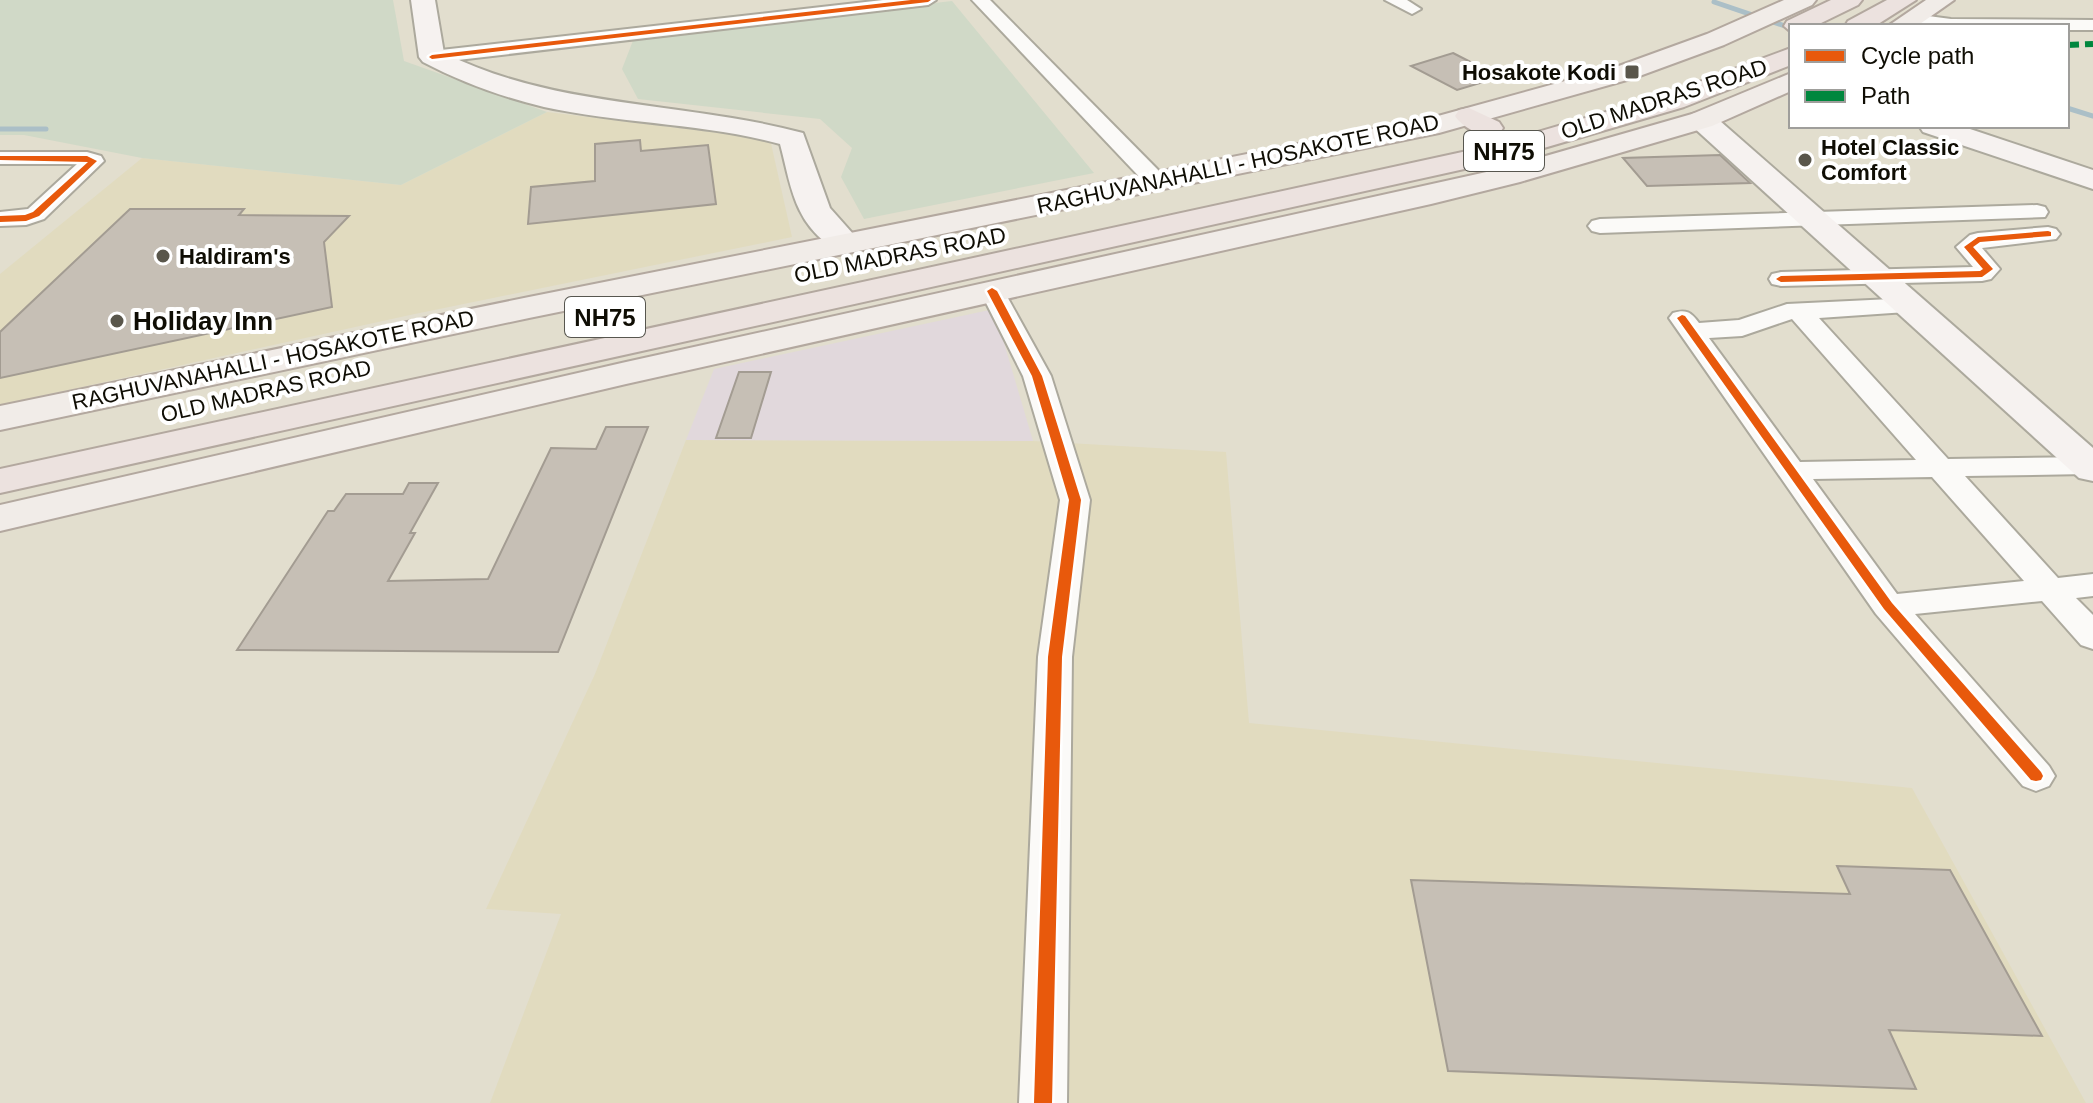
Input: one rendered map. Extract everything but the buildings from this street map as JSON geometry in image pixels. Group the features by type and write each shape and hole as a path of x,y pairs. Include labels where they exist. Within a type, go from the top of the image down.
{"highway":[{"name":"OLD MADRAS ROAD","path":"0,450 843,265 1197,194 1646,81 1763,39 1797,12 1850,0"},
{"path":"1866,24 1905,15"},
{"name":"OLD MADRAS ROAD","path":"0,481 1496,153 1645,109 1789,57"},
{"path":"1645,109 1690,123"}],"main road":[{"path":"423,0 432,57 458,71 545,99 755,127 793,139 815,211 846,244"},
{"path":"1905,15 1942,0"},
{"name":"RAGHUVANAHALLI - HOSAKOTE ROAD","path":"0,418 377,337 1145,184 1479,122 1632,72 1732,33 1797,12"},
{"path":"0,518 564,386 1444,192 1690,123 1789,82"},
{"path":"1690,123 1816,220 2091,467"},
{"path":"1939,128 2093,180"}],"street":[{"path":"768,0 777,17"},
{"path":"432,57 686,21 777,17 858,4 928,0"},
{"path":"965,0 1145,184"},
{"path":"980,0 1145,184"},
{"path":"1393,0 1412,9"},
{"path":"1905,15 1951,24"},
{"path":"2069,25 2093,25"},
{"path":"0,158 87,158 93,161 36,214 26,218 0,219"},
{"path":"1600,226 1816,220 2042,223 1978,240 1968,247 1988,269 1982,274 1881,279 1781,279"},
{"path":"992,291 1037,376 1075,500 1055,657 1043,1103"},
{"path":"1912,306 1798,311 1742,328 1686,325 1888,606 2036,776"},
{"path":"1798,311 2093,637"},
{"path":"1790,471 2091,467"},
{"path":"1888,606 2093,585"}],"shaded area":[{"path":"547,112 770,139 792,237 410,315 0,405 0,274 142,158 401,185"},
{"path":"994,309 1033,441 686,440 714,369"},
{"path":"686,440 1033,441 1226,452 1249,723 1912,788 2086,1103 490,1103 561,914 486,909 595,674"}],"green space":[{"path":"0,0 393,0 404,61 547,112 401,185 142,158 24,135 0,135"},
{"path":"952,1 1094,173 864,219 841,177 852,148 820,119 638,99 622,69 634,38"}],"waterway":[{"path":"1714,2 1789,27"},
{"path":"2069,109 2093,116"},
{"path":"0,129 46,129"}],"marked path":[{"path":"2069,45 2093,44"}],"cycle path":[{"path":"432,57 928,0"},
{"path":"0,158 87,158 93,161 36,214 26,218 0,219"},
{"path":"1781,279 1982,274 1988,269 1968,247 1978,240 2048,234"},
{"path":"992,291 1037,376 1075,500 1055,657 1043,1103"},
{"path":"1682,318 1888,606 2036,776"}],"place":[{"name":"Hosakote Kodi","path":"1632,72"},
{"name":"Hotel Classic Comfort","path":"1805,160"},
{"name":"Haldiram's","path":"163,256"},
{"name":"Holiday Inn","path":"117,321"}]}
